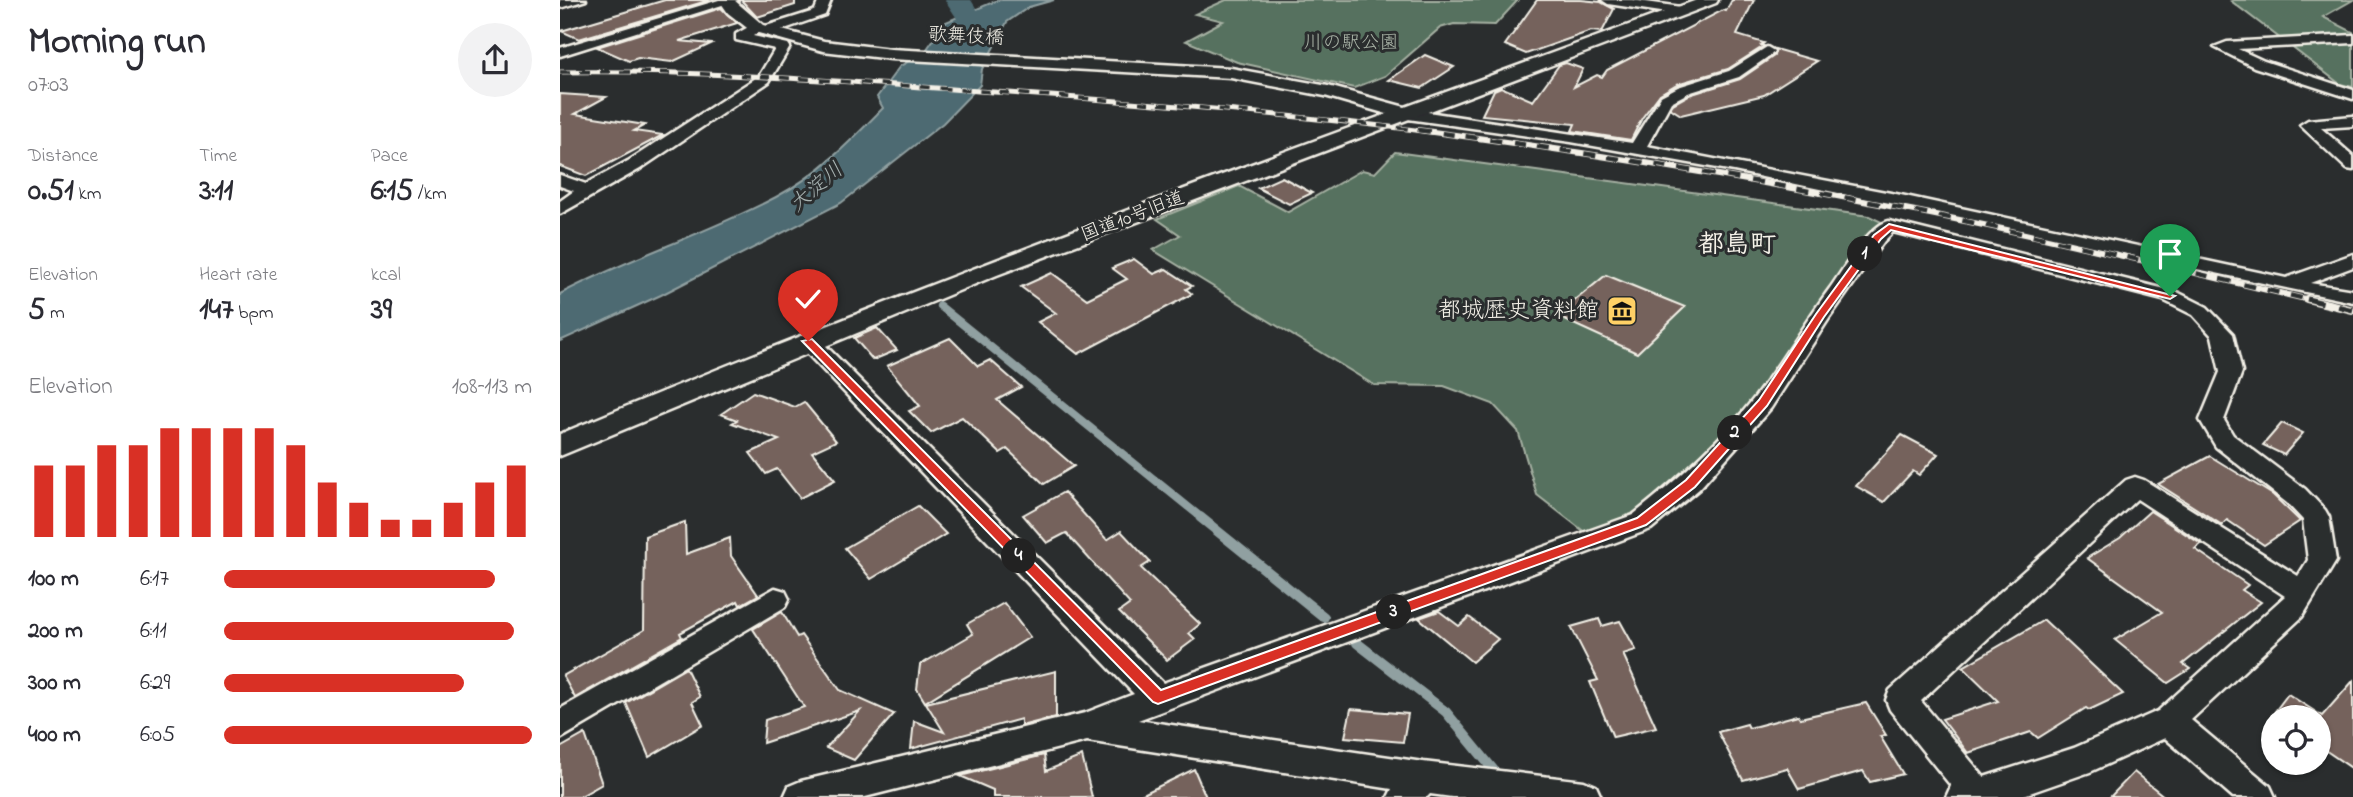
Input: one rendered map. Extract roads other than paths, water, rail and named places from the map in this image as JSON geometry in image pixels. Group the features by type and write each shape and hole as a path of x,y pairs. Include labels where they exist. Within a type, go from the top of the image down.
{"street":[{"path":"560,4 580,0"},
{"path":"560,209 587,190 634,165 764,79 783,47 741,37 761,29 815,16 821,12 825,0"},
{"path":"1608,0 1681,11"},
{"name":"国道10号旧道","path":"560,446 808,341 1711,0"},
{"path":"560,52 728,1 733,10 761,29"},
{"name":"歌舞伎橋","path":"761,29 823,46 891,54 1108,65 1264,77 1328,90 1408,114"},
{"path":"2353,39 2221,47 2259,64 2353,94"},
{"path":"1637,150 1648,126 1666,99 1683,90 1734,74 1767,51"},
{"path":"1408,114 1637,150 2003,221 2353,296"},
{"path":"2353,121 2308,125 2353,165"},
{"path":"560,180 587,190"},
{"path":"801,797 1087,727 1158,698 1642,522 1690,483 1763,403 1820,316 1877,237 1889,226 2170,296 2200,311 2222,334 2231,372 2212,419 2224,441 2296,496 2316,517 2322,561 2302,593 2292,609 2169,721 2079,761 1973,796 1901,700 2135,486 2302,593"},
{"path":"2288,284 2353,260"},
{"path":"808,341 1158,698"},
{"path":"560,725 775,599"},
{"path":"2169,721 2258,797"},
{"path":"1087,727 1414,787 1584,797"}],"water":[{"name":"大淀川","path":"998,0 1054,0 1029,7 1007,22 982,69 980,85 943,123 841,203 661,295 560,341 560,294 613,268 749,210 806,178 846,145 883,108 877,97 900,66 924,53 946,22"}],"waterway":[{"path":"958,0 970,19"},
{"path":"940,306 1202,518"},
{"path":"1200,517 1324,617"},
{"path":"1357,643 1446,712 1501,779"}],"railway":[{"path":"560,72 717,74 874,84 1205,108 1432,132"},
{"path":"1418,130 1659,165 1900,208 2314,301"},
{"path":"2307,299 2353,310"}],"place":[{"name":"都城歴史資料館","path":"1622,311"}],"district":[{"name":"都島町","path":"1737,246"}],"park label":[{"name":"川の駅公園","path":"1351,43"}]}
